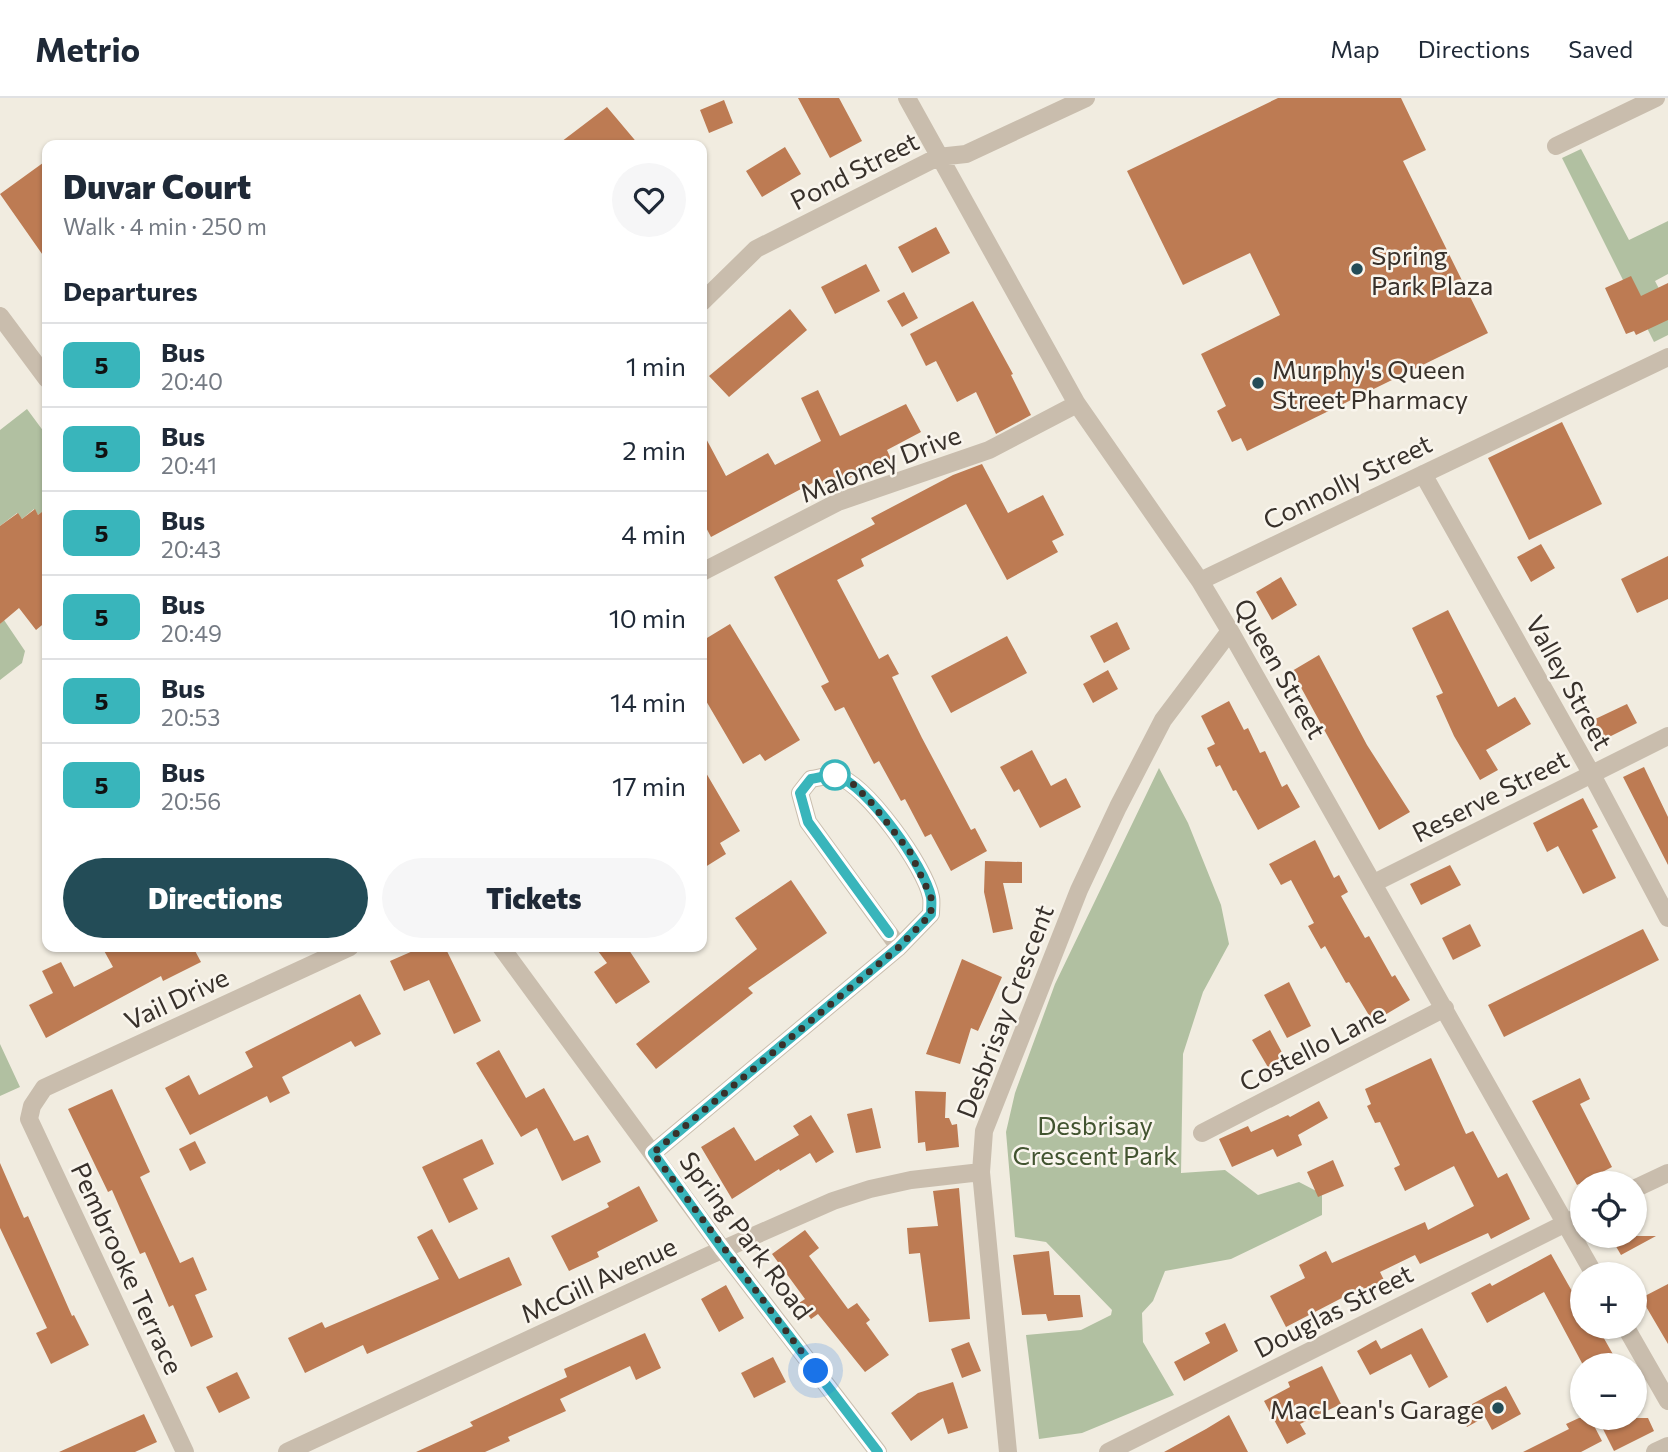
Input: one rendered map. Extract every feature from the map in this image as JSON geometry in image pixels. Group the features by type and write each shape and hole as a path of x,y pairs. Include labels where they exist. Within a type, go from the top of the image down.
{"street":[{"name":"Queen Street","path":"907,98 1077,404 1199,581 1230,631 1587,1262"},
{"name":"Pond Street","path":"707,297 756,249 938,157 966,154 1086,98"},
{"path":"1556,146 1656,98"},
{"path":"0,316 42,372"},
{"name":"Connolly Street","path":"1199,581 1668,357"},
{"name":"Maloney Drive","path":"707,569 838,502 989,450 1077,404"},
{"name":"Valley Street","path":"1423,474 1591,773 1668,918"},
{"name":"Desbrisay Crescent","path":"1007,1452 981,1172 984,1131 1079,890 1163,720 1230,631"},
{"name":"Reserve Street","path":"1374,883 1668,736"},
{"path":"653,1153 899,947 931,914 931,897 910,852 870,801 853,784 835,775 811,779 800,793 808,822 899,947"},
{"name":"Vail Drive","path":"32,1106 44,1088 339,952"},
{"name":"Spring Park Road","path":"505,952 723,1250 878,1452"},
{"name":"Costello Lane","path":"1202,1133 1445,1007"},
{"name":"Pembrooke Terrace","path":"32,1106 30,1119 185,1452"},
{"name":"McGill Avenue","path":"287,1452 723,1250 861,1192 911,1180 981,1172"},
{"path":"1647,1183 1668,1173"},
{"name":"Douglas Street","path":"1108,1452 1570,1221"},
{"path":"1632,1339 1668,1401"},
{"path":"1655,1452 1668,1446"}],"green space":[{"path":"1581,149 1629,240 1668,221 1668,274 1655,281 1668,306 1668,335 1654,342 1562,158"},
{"path":"27,409 42,429 42,512 38,515 34,509 22,519 17,513 0,526 0,430"},
{"path":"4,620 25,651 22,663 0,680 0,624"},
{"name":"Desbrisay Crescent Park","path":"1159,768 1188,823 1221,905 1229,944 1203,992 1183,1054 1181,1173 1225,1170 1258,1195 1299,1182 1322,1194 1322,1215 1231,1259 1165,1271 1153,1301 1142,1313 1143,1342 1174,1395 1082,1433 1039,1439 1026,1335 1081,1330 1111,1315 1112,1310 1046,1242 1015,1237 1006,1132 1015,1093 1055,984"},
{"path":"0,1044 20,1087 0,1096"}],"building":[{"path":"798,98 839,98 862,141 830,158"},
{"name":"Spring Park Plaza","path":"1278,98 1401,98 1426,150 1403,161 1488,333 1247,451 1241,438 1232,442 1217,411 1226,406 1201,354 1280,315 1250,253 1183,285 1127,171"},
{"path":"724,100 733,123 709,133 700,110"},
{"path":"607,107 635,140 564,140"},
{"path":"785,147 801,174 762,197 746,171"},
{"path":"42,164 42,254 0,194"},
{"path":"936,227 950,253 912,273 898,247"},
{"path":"866,264 880,291 835,314 821,287"},
{"path":"1631,276 1641,296 1668,283 1668,320 1636,335 1634,331 1626,334 1605,288"},
{"path":"904,292 918,318 902,327 887,301"},
{"path":"973,301 1013,374 1011,375 1031,415 996,434 976,392 957,402 936,361 926,366 910,334"},
{"path":"790,309 807,330 729,397 709,376"},
{"path":"818,390 840,436 906,404 921,432 887,450 891,459 872,469 871,467 822,492 816,481 711,537 707,529 707,440 726,476 768,453 775,465 821,441 801,398"},
{"path":"1562,422 1602,504 1529,540 1488,458"},
{"path":"982,464 1008,513 1043,495 1064,535 1052,541 1058,552 1007,580 966,504 861,559 864,566 837,580 879,659 888,654 899,674 892,677 922,738 971,830 975,828 987,851 951,871 931,834 925,837 905,799 901,801 879,761 874,764 844,707 835,711 821,686 829,682 774,577 875,524 871,518 953,475"},
{"path":"35,509 38,515 42,512 42,625 36,630 19,608 0,624 0,526 18,513 22,519"},
{"path":"1541,544 1555,568 1531,582 1517,557"},
{"path":"1668,556 1668,599 1637,613 1621,579"},
{"path":"1281,577 1297,605 1272,620 1256,592"},
{"path":"1448,610 1498,707 1515,697 1531,724 1486,750 1498,770 1480,780 1454,736 1436,696 1443,693 1412,628"},
{"path":"1117,622 1130,649 1104,663 1090,636"},
{"path":"730,624 800,740 765,761 760,754 743,764 707,703 707,638"},
{"path":"1007,636 1027,673 951,713 931,676"},
{"path":"1319,655 1367,745 1410,812 1379,830 1292,671"},
{"path":"1108,670 1118,689 1093,703 1083,684"},
{"path":"1229,701 1244,730 1248,728 1260,753 1265,751 1282,787 1287,784 1300,807 1258,830 1236,790 1233,791 1220,765 1216,767 1207,748 1215,744 1201,716"},
{"path":"1627,704 1637,723 1601,741 1591,721"},
{"path":"1032,750 1051,786 1066,778 1081,807 1040,828 1019,789 1014,792 1000,767"},
{"path":"1644,767 1668,817 1668,865 1623,777"},
{"path":"707,775 740,831 720,843 726,854 707,866"},
{"path":"1583,798 1598,827 1592,830 1616,878 1583,894 1558,846 1547,852 1533,823"},
{"path":"1315,840 1334,878 1339,875 1348,892 1341,896 1365,938 1369,936 1392,977 1395,975 1410,1000 1373,1022 1325,946 1321,949 1308,926 1314,923 1291,880 1281,885 1269,864"},
{"path":"985,861 1022,862 1022,883 1003,883 1013,929 993,933 984,892"},
{"path":"1450,865 1461,885 1421,905 1410,884"},
{"path":"791,880 827,933 748,988 753,993 656,1069 636,1044 757,949 735,918"},
{"path":"1470,924 1481,946 1453,960 1442,938"},
{"path":"1643,929 1659,960 1504,1037 1488,1005"},
{"path":"105,952 196,952 201,962 163,981 161,976 46,1038 29,1005 53,993 42,971 61,962 74,987 113,967"},
{"path":"411,952 447,952 481,1021 454,1034 429,980 404,991 390,961"},
{"path":"599,952 630,952 650,982 616,1004 594,972 607,963"},
{"path":"962,959 1002,977 978,1031 971,1028 960,1064 926,1054"},
{"path":"1289,982 1311,1026 1287,1038 1264,995"},
{"path":"360,994 381,1034 355,1047 351,1041 282,1077 290,1093 270,1103 267,1096 190,1135 165,1088 189,1075 199,1095 253,1067 245,1052"},
{"path":"1270,1030 1286,1060 1269,1069 1252,1040"},
{"path":"499,1050 526,1098 544,1088 574,1141 588,1135 601,1162 562,1181 537,1128 521,1137 476,1063"},
{"path":"1431,1058 1466,1134 1473,1131 1498,1178 1507,1173 1530,1219 1491,1239 1488,1233 1420,1264 1415,1255 1380,1272 1385,1282 1365,1292 1363,1287 1286,1327 1270,1296 1305,1278 1299,1265 1326,1251 1332,1263 1425,1222 1428,1230 1474,1206 1454,1166 1405,1191 1394,1168 1400,1165 1380,1122 1375,1123 1367,1106 1371,1104 1365,1089"},
{"path":"1580,1078 1590,1099 1580,1104 1612,1167 1604,1171 1570,1172 1532,1101"},
{"path":"112,1089 150,1172 140,1177 180,1263 193,1257 207,1290 195,1295 213,1337 191,1347 173,1305 169,1307 145,1252 140,1254 112,1190 108,1192 68,1109"},
{"path":"915,1091 946,1092 945,1118 949,1118 952,1125 957,1124 959,1147 926,1151 925,1142 918,1143"},
{"path":"1319,1101 1328,1118 1298,1135 1302,1145 1277,1157 1273,1149 1232,1167 1219,1139 1248,1126 1251,1132 1288,1115 1290,1117"},
{"path":"872,1108 881,1148 856,1153 847,1114"},
{"path":"811,1115 834,1152 816,1163 810,1153 732,1199 701,1147 734,1127 755,1161 799,1135 793,1126"},
{"path":"482,1139 494,1164 463,1179 478,1209 449,1223 422,1167"},
{"path":"195,1141 206,1163 190,1171 179,1149"},
{"path":"1333,1160 1344,1186 1318,1197 1307,1172"},
{"path":"0,1163 24,1218 28,1216 72,1316 74,1315 89,1345 51,1364 36,1333 47,1328 0,1228"},
{"path":"639,1186 658,1221 597,1252 599,1257 569,1271 551,1236 609,1207 607,1203"},
{"path":"959,1188 970,1319 929,1322 920,1253 909,1254 907,1228 938,1226 933,1191"},
{"path":"432,1229 459,1279 509,1257 522,1285 367,1354 363,1345 305,1373 288,1338 322,1322 325,1328 439,1279 417,1237"},
{"path":"805,1230 819,1248 809,1256 848,1309 857,1303 870,1320 866,1323 889,1355 865,1372 818,1314 811,1319 799,1303 805,1299 772,1254"},
{"path":"1617,1248 1634,1248 1621,1255"},
{"path":"1049,1251 1054,1295 1080,1295 1083,1317 1048,1321 1046,1314 1022,1315 1013,1255"},
{"path":"1551,1254 1570,1288 1570,1339 1604,1339 1612,1353 1577,1353 1544,1292 1487,1323 1471,1293 1490,1283 1492,1286"},
{"path":"1668,1284 1668,1344 1647,1308 1647,1295"},
{"path":"726,1285 744,1318 719,1332 701,1299"},
{"path":"1225,1323 1238,1351 1184,1381 1174,1362 1210,1343 1205,1333"},
{"path":"1422,1328 1448,1377 1429,1388 1411,1354 1370,1375 1357,1351 1376,1340 1381,1349"},
{"path":"645,1333 661,1368 636,1380 630,1366 560,1399 566,1411 508,1437 510,1441 485,1452 416,1452 473,1426 470,1422 567,1377 564,1369"},
{"path":"969,1342 981,1371 962,1378 951,1349"},
{"path":"773,1357 786,1382 754,1398 741,1373"},
{"path":"1322,1366 1341,1404 1300,1424 1306,1434 1287,1444 1264,1401 1290,1387 1288,1382"},
{"path":"237,1372 250,1398 219,1413 206,1387"},
{"path":"953,1382 968,1428 948,1434 943,1418 911,1441 891,1413 918,1393"},
{"path":"1506,1386 1521,1414 1492,1430 1485,1417 1467,1427 1459,1411"},
{"path":"144,1414 157,1442 135,1452 59,1452"},
{"path":"1229,1415 1248,1452 1164,1452 1206,1429"},
{"path":"1648,1418 1654,1431 1614,1451 1604,1430 1647,1430"},
{"path":"1570,1422 1570,1430 1596,1430 1602,1441 1581,1452 1523,1452 1569,1429 1566,1424"}],"bus line":[{"name":"5","path":"878,1452 723,1250 653,1153 899,947 931,914 931,897 910,852 870,801 853,784 835,775 811,779 800,793 808,822 889,933"}],"place":[{"name":"Spring Park Plaza","path":"1357,269"},
{"name":"Murphy's Queen Street Pharmacy","path":"1258,383"},
{"name":"MacLean's Garage","path":"1498,1408"}],"route":[{"path":"816,1371 653,1153 899,947 931,914 931,897 910,852 870,801 853,784 835,775"}]}
